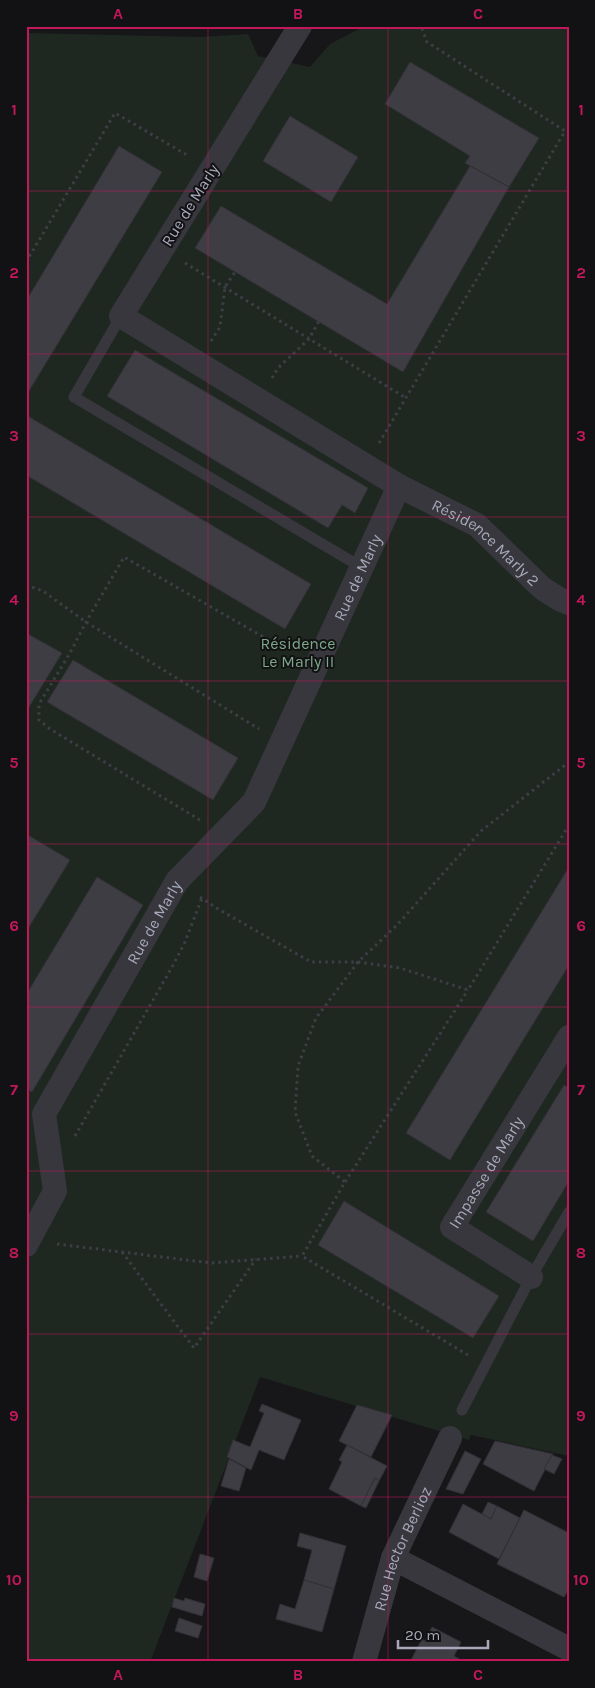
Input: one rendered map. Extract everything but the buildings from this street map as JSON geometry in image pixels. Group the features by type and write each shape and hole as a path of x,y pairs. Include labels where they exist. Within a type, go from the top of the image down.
{"street":[{"name":"Rue de Marly","path":"121,316 300,26"},
{"path":"121,316 398,486"},
{"name":"Rue de Marly","path":"28,1242 55,1191 44,1114 177,881 254,802 398,486"},
{"name":"Résidence Marly 2","path":"398,486 477,526 542,588 569,603"},
{"name":"Impasse de Marly","path":"532,1277 452,1227 569,1037"},
{"name":"Rue Hector Berlioz","path":"364,1662 393,1558 450,1438"},
{"path":"393,1558 569,1648"}],"lane":[{"path":"121,316 74,397 361,568"},
{"path":"462,1410 532,1277 569,1212"}],"path":[{"path":"366,466 566,131 427,42 422,29 415,26"},
{"path":"26,262 115,113 212,170"},
{"path":"163,249 406,398"},
{"path":"197,362 220,326 225,287 235,272"},
{"path":"258,400 278,368 309,339 319,322"},
{"path":"223,834 50,729 39,720 39,704 124,557 267,639 321,655"},
{"path":"26,585 43,591 86,622 281,742"},
{"path":"345,1182 312,1156 295,1112 298,1066 316,1018 358,962 397,925 481,831 569,762"},
{"path":"302,1256 345,1182 468,990 569,825"},
{"path":"177,881 218,909 311,962 358,962 400,968 468,990"},
{"path":"49,1149 73,1140 172,967 185,942 202,898"},
{"path":"28,1242 46,1242 211,1263 302,1256 486,1366"},
{"path":"122,1251 194,1348 256,1259"}],"green space":[{"name":"Résidence Le Marly II","path":"369,26 419,26 431,29 456,26 569,26 569,1456 471,1435 469,1440 260,1377 150,1662 26,1662 26,33 201,37 248,34 258,56 310,67 330,44"}]}
